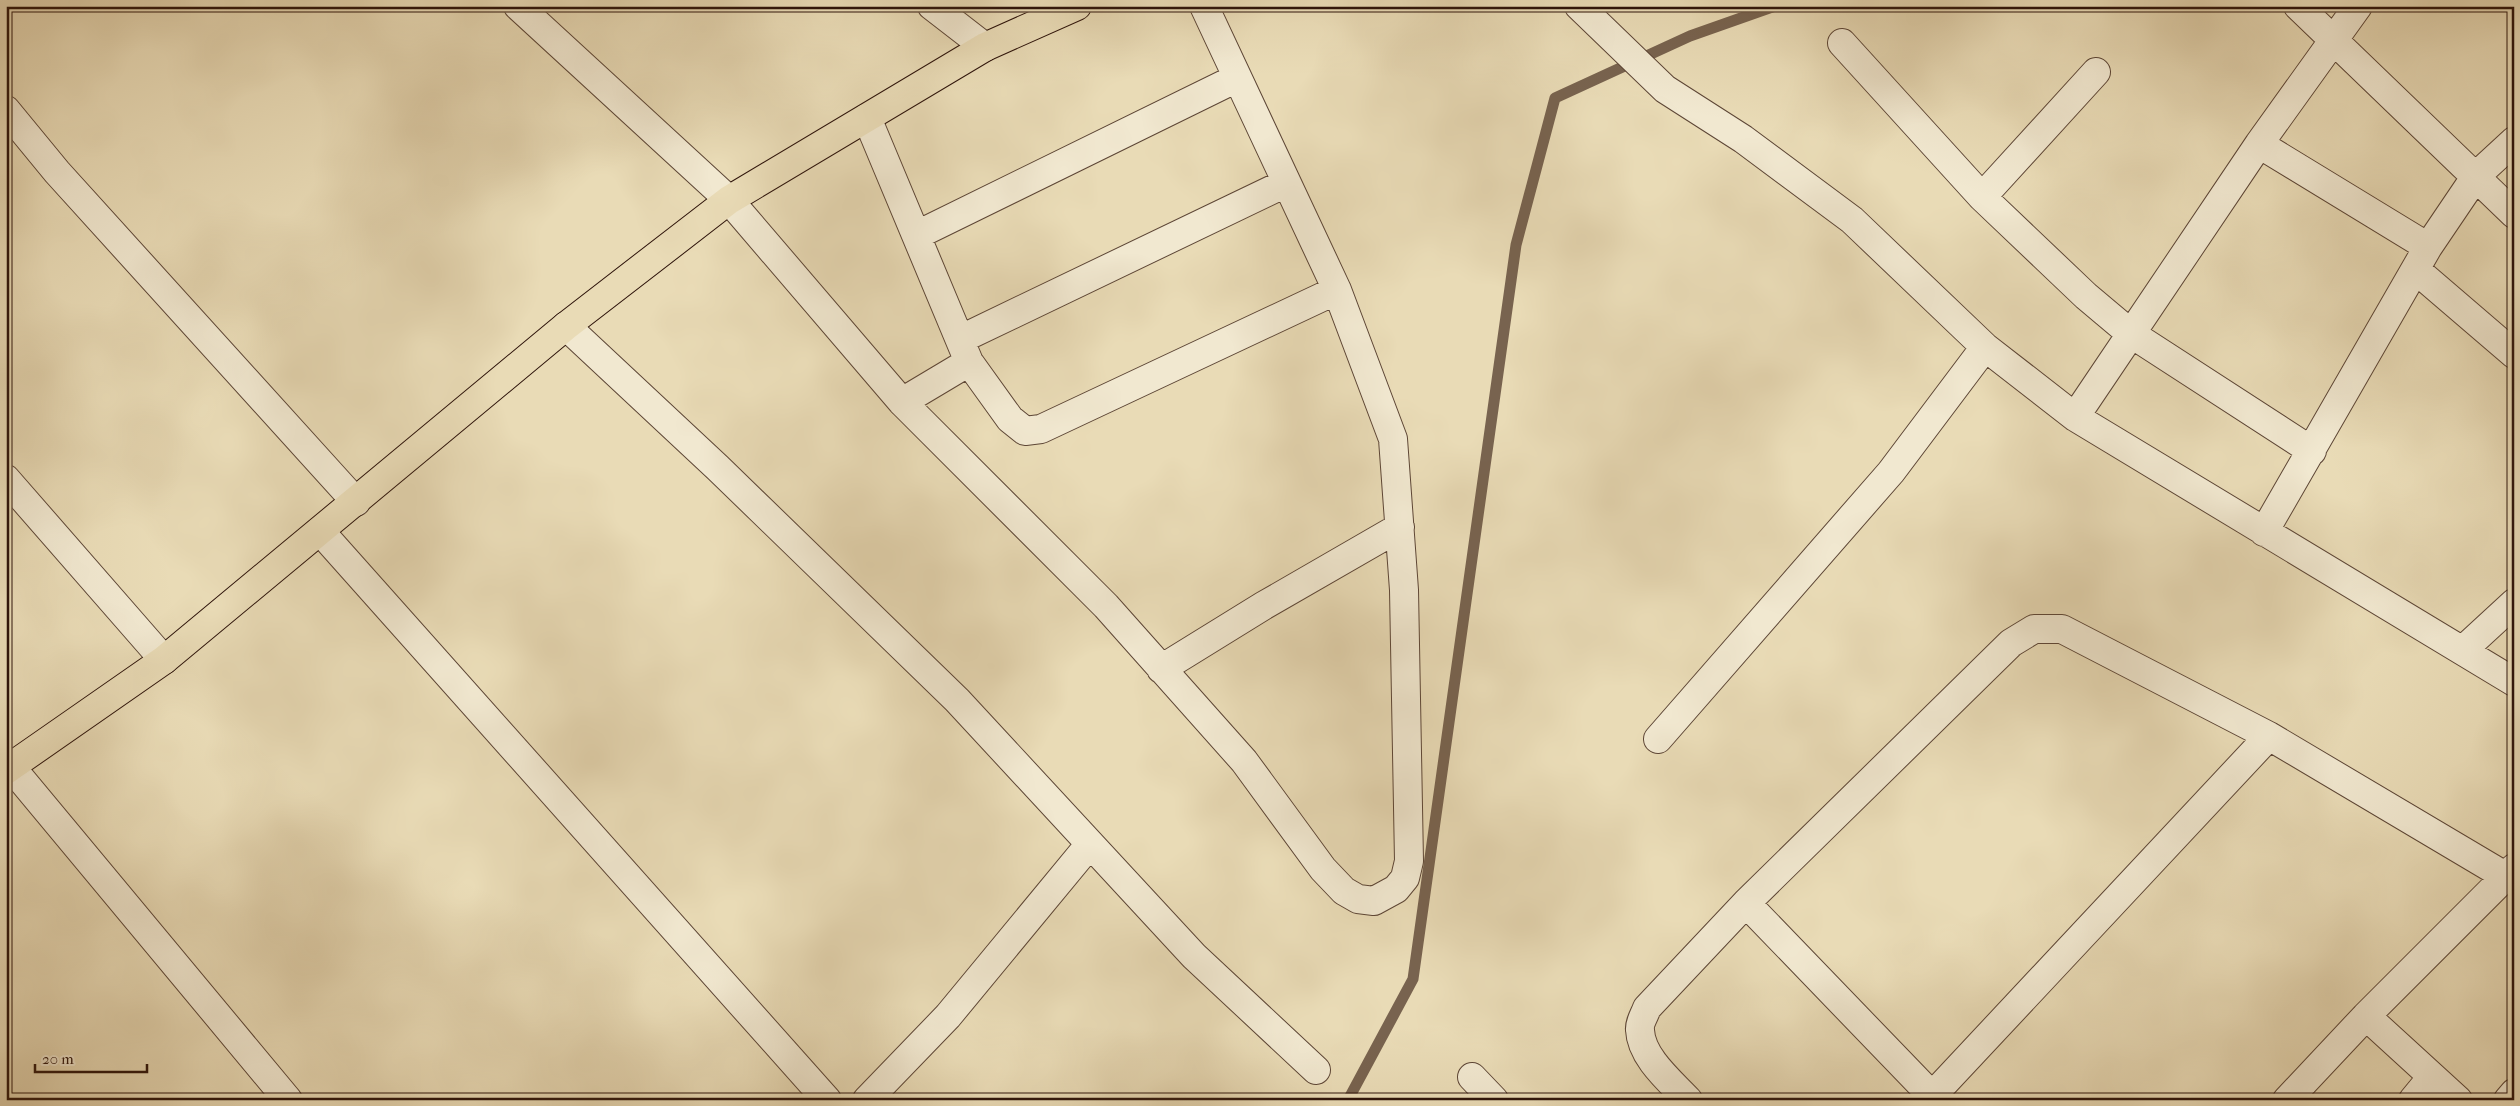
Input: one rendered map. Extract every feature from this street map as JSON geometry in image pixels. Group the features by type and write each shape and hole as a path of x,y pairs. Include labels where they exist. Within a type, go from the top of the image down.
{"main road":[{"path":"8,769 164,660 566,326 729,200 985,47 1077,6"}],"street":[{"path":"518,6 729,200 902,402 1106,606 1244,761 1322,869 1344,891 1358,899 1374,900 1396,889 1405,878 1409,861 1404,590 1393,439 1337,290 1204,6"},
{"path":"932,6 985,47"},
{"path":"1579,6 1665,89 1743,139 1852,220 1985,347 2075,417 2514,682"},
{"path":"2298,6 2514,214"},
{"path":"2075,417 2259,144 2358,6"},
{"path":"1842,43 1982,197 2086,296 2130,333 2312,451"},
{"path":"1982,197 2096,72"},
{"path":"917,235 1237,78"},
{"path":"6,110 57,172 356,502"},
{"path":"867,118 965,350 1010,419 1026,431 1041,429 1337,290"},
{"path":"2264,532 2422,258 2476,176 2514,141"},
{"path":"2259,144 2422,258 2514,354"},
{"path":"902,402 965,350 1286,183"},
{"path":"566,326 718,468 957,700 1194,956 1316,1070"},
{"path":"1658,738 1891,472 1985,347"},
{"path":"6,479 164,660"},
{"path":"1162,669 1263,606 1400,527"},
{"path":"320,531 827,1100"},
{"path":"2463,650 2514,603"},
{"path":"1688,1100 1664,1075 1643,1045 1639,1028 1647,1008 1746,903 2011,643 2034,629 2062,629 2269,736 2509,872 2366,1016 2287,1100"},
{"path":"1746,903 1934,1098 2269,736"},
{"path":"8,769 288,1100"},
{"path":"867,1100 948,1016 1090,844"},
{"path":"2366,1016 2458,1100"},
{"path":"1472,1077 1494,1100"},
{"path":"2413,1100 2432,1077"},
{"path":"2508,1100 2514,1093"}],"waterway":[{"path":"1348,1100 1413,979 1516,245 1555,98 1690,36 1775,6"}]}
